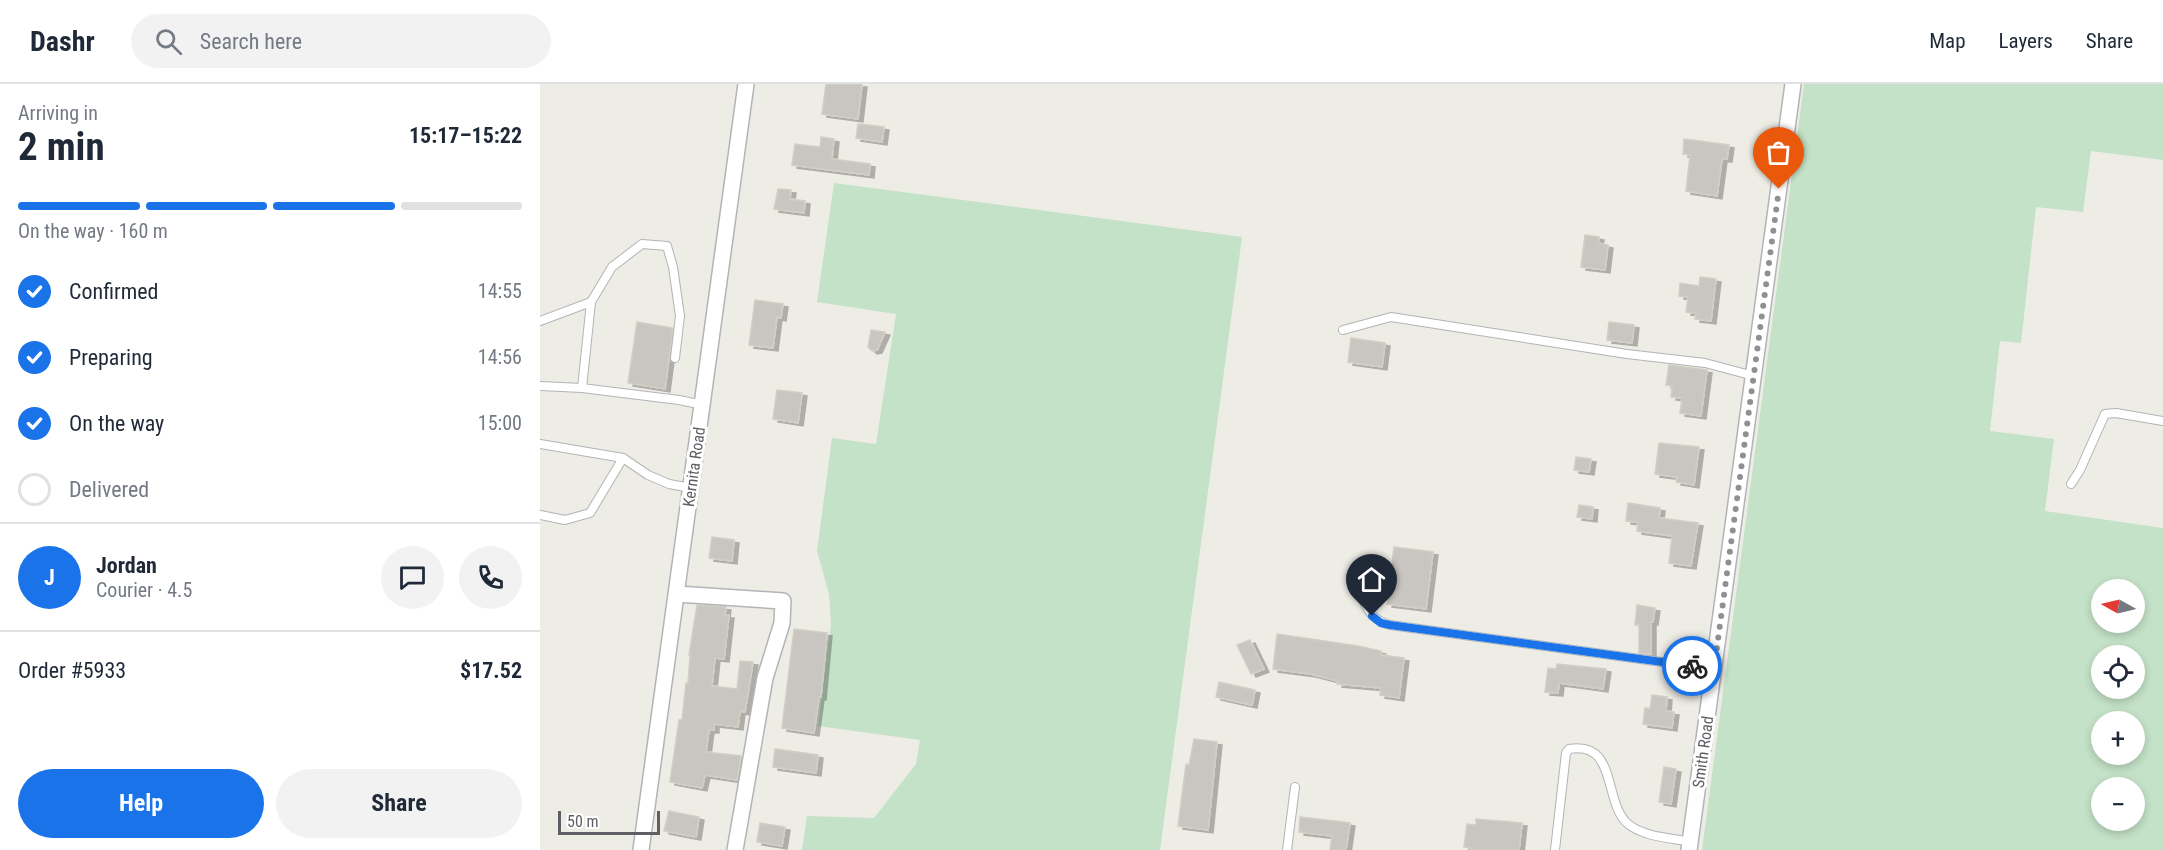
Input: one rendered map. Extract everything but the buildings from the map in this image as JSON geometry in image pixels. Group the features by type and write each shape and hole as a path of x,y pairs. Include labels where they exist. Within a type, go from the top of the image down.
{"street":[{"name":"Kernita Road","path":"641,850 746,84"},
{"name":"Smith Road","path":"1690,846 1793,84"},
{"path":"677,594 783,601 782,623 765,678 735,850"}],"lane":[{"path":"582,388 591,302 612,267 642,244 667,246 673,267 680,316 675,358"},
{"path":"540,321 591,302"},
{"path":"1343,330 1391,317 1627,354 1705,363 1754,376"},
{"path":"540,386 582,388 703,405"},
{"path":"2071,484 2080,470 2105,414 2116,413 2163,421"},
{"path":"541,447 623,458 648,475 669,484 692,488"},
{"path":"540,515 565,520 590,513 623,458"},
{"path":"1363,600 1372,616 1381,623 1390,625 1714,669"},
{"path":"1556,850 1566,753 1573,748 1589,750 1603,762 1611,792 1626,823 1639,831 1690,846"},
{"path":"1287,850 1295,787"}],"green space":[{"path":"1804,84 2163,84 2163,160 2091,151 2083,212 2036,207 2021,343 2000,341 1990,431 2054,439 2045,511 2163,528 2163,850 1702,850"},
{"path":"834,183 1242,237 1160,850 802,850 807,816 874,818 916,764 920,740 818,726 831,624 829,594 817,551 832,438 876,444 896,314 817,302"}],"way so far":[{"path":"1692,666 1714,669 1779,189"}],"route":[{"path":"1372,616 1381,623 1390,625 1692,666"}]}
